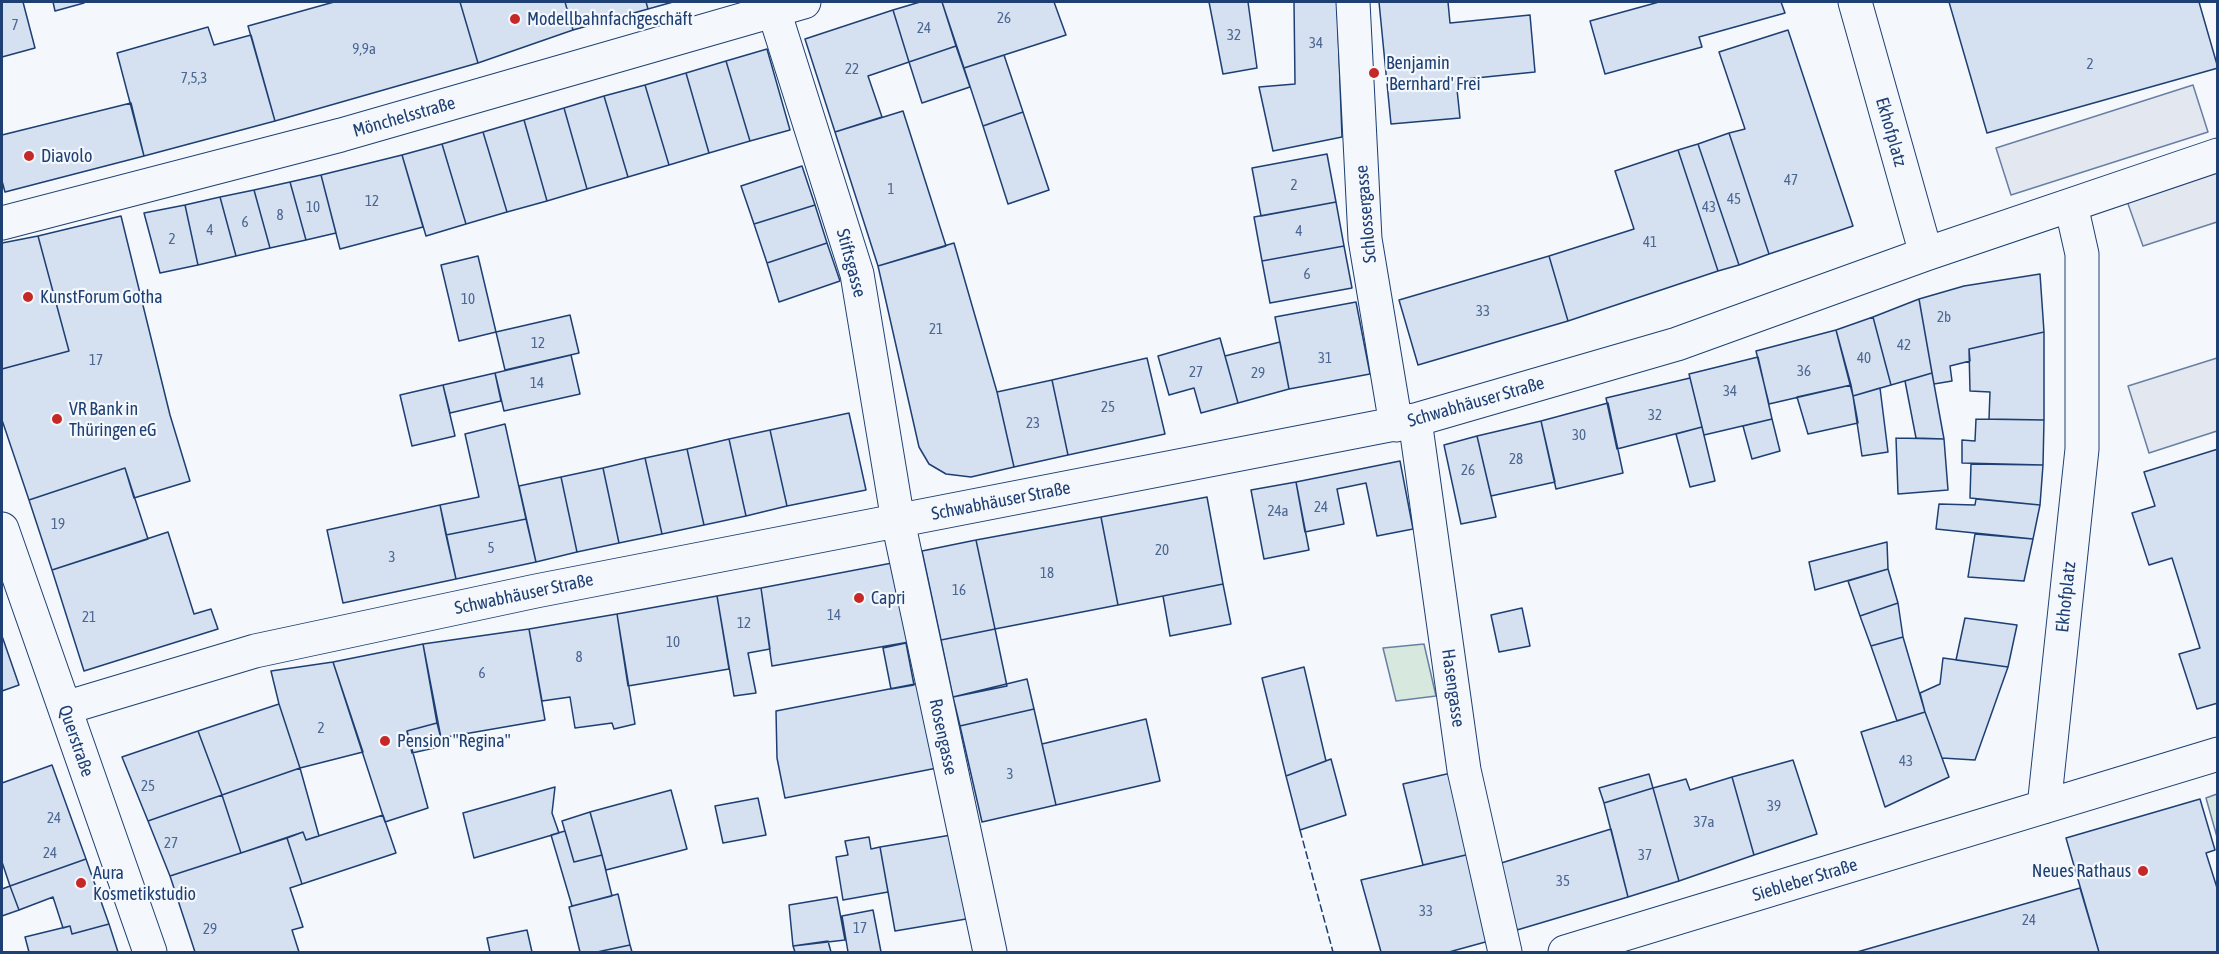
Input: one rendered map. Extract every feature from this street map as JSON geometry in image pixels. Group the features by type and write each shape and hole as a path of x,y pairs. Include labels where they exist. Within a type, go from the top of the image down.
{"street":[{"name":"Schlossergasse","path":"1353,2 1365,239 1405,423"},
{"name":"Ekhofplatz","path":"1855,2 1926,254"},
{"name":"Mönchelsstraße","path":"2,223 341,135 789,6"},
{"name":"Stiftsgasse","path":"789,6 857,274 898,521"},
{"path":"1926,254 2217,155"},
{"name":"Ekhofplatz","path":"2044,807 2082,449 2082,254 2071,205"},
{"name":"Schwabhäuser Straße","path":"64,708 255,651 536,591 1405,423 1677,344 1926,254"},
{"name":"Hasengasse","path":"1405,423 1464,770 1504,952"},
{"name":"Rosengasse","path":"898,521 990,952"},
{"name":"Querstraße","path":"2,529 150,952"},
{"path":"2044,807 2217,754"},
{"name":"Siebleber Straße","path":"1565,952 2044,807"}],"shaded area":[{"path":"2193,85 2208,132 2011,195 1996,148"},
{"path":"2217,170 2217,222 2143,246 2127,201"},
{"path":"2217,358 2217,431 2149,453 2128,386"},
{"path":"1424,644 1436,696 1396,701 1383,648"},
{"path":"2218,794 2217,837 2206,798"}],"building":[{"path":"2,2 23,2 35,48 2,57"},
{"path":"53,2 84,2 84,3 55,11"},
{"path":"334,2 460,2 478,63 275,121 248,26"},
{"path":"460,2 565,2 573,30 478,63"},
{"path":"565,2 646,2 648,9 573,30"},
{"path":"646,2 673,2 648,9"},
{"path":"920,2 942,2 956,46 909,62 893,10"},
{"path":"942,2 1054,2 1066,35 964,68"},
{"path":"1209,2 1248,2 1257,68 1223,74"},
{"path":"1294,2 1337,2 1342,137 1273,151 1259,87 1295,84"},
{"path":"1379,2 1448,2 1450,23 1530,15 1535,72 1456,80 1460,118 1391,124"},
{"path":"1659,2 1781,2 1785,13 1699,37 1702,47 1605,74 1590,21"},
{"path":"1949,2 2199,2 2218,68 1987,133"},
{"path":"893,10 909,62 868,76 882,117 835,132 805,39"},
{"path":"208,27 214,45 251,35 275,121 144,156 117,53"},
{"path":"1788,30 1853,226 1769,254 1729,133 1745,129 1719,52"},
{"path":"956,46 970,87 922,103 909,62"},
{"path":"767,49 790,130 750,141 726,61"},
{"path":"1004,55 1023,112 983,126 964,68"},
{"path":"726,61 750,141 709,153 686,73"},
{"path":"686,73 709,153 669,165 645,85"},
{"path":"645,85 669,165 628,177 604,96"},
{"path":"604,96 628,177 587,189 564,108"},
{"path":"131,103 144,156 5,192 2,181 2,135"},
{"path":"564,108 587,189 547,201 524,120"},
{"path":"903,111 946,246 878,266 835,132"},
{"path":"1023,112 1049,190 1008,204 983,126"},
{"path":"524,120 547,201 507,212 483,132"},
{"path":"483,132 507,212 466,224 442,144"},
{"path":"1729,133 1769,254 1739,265 1698,144"},
{"path":"442,144 466,224 426,236 402,155"},
{"path":"1698,144 1739,265 1718,271 1678,150"},
{"path":"1678,150 1718,271 1568,321 1549,256 1634,229 1615,171"},
{"path":"1327,154 1336,202 1261,216 1252,168"},
{"path":"402,155 423,227 340,249 321,175"},
{"path":"802,166 815,205 754,224 741,186"},
{"path":"321,175 336,233 306,240 290,182"},
{"path":"290,182 306,240 270,248 254,190"},
{"path":"254,190 270,248 236,256 220,197"},
{"path":"220,197 236,256 198,265 185,205"},
{"path":"1336,202 1344,246 1262,261 1254,217"},
{"path":"185,205 198,265 160,273 144,213"},
{"path":"815,205 827,243 767,263 754,224"},
{"path":"121,216 170,415 190,481 134,498 125,468 29,500 2,420 2,369 69,351 38,236"},
{"name":"KunstForum Gotha","path":"38,236 69,351 2,369 2,243"},
{"path":"827,243 840,281 779,302 767,263"},
{"path":"954,243 997,392 1014,467 971,477 946,474 929,464 919,447 878,266"},
{"path":"1344,246 1352,288 1270,303 1262,261"},
{"path":"478,256 496,332 459,341 441,265"},
{"path":"1549,256 1568,321 1418,365 1399,300"},
{"path":"2040,274 2044,332 1969,349 1970,361 1950,366 1952,381 1934,384 1919,299 1964,286"},
{"path":"1919,299 1932,373 1891,385 1873,317"},
{"path":"1356,302 1370,374 1289,389 1275,317"},
{"path":"570,315 579,353 505,370 496,332"},
{"path":"1873,317 1891,385 1853,396 1836,330"},
{"path":"1836,330 1851,385 1769,404 1756,351"},
{"path":"2044,332 2044,420 1989,419 1990,392 1970,391 1969,349"},
{"path":"1220,338 1238,403 1201,413 1194,388 1169,395 1158,356"},
{"path":"1280,342 1289,389 1238,403 1225,356"},
{"path":"571,355 580,394 504,411 495,373"},
{"path":"1758,357 1772,419 1704,435 1689,374"},
{"path":"1147,358 1165,434 1068,455 1052,380"},
{"path":"495,373 501,401 450,413 443,385"},
{"path":"1932,373 1944,439 1916,438 1905,381"},
{"path":"1690,378 1702,427 1617,449 1606,398"},
{"path":"1052,380 1068,455 1014,467 997,392"},
{"path":"443,385 455,436 412,446 400,395"},
{"path":"1851,385 1858,423 1808,434 1797,397"},
{"path":"1880,388 1888,452 1862,456 1853,396"},
{"path":"1608,403 1623,473 1556,489 1541,421"},
{"path":"849,413 866,490 787,506 770,430"},
{"path":"1772,419 1780,451 1752,459 1743,426"},
{"path":"1976,419 2044,420 2043,465 1962,463 1962,440 1975,441"},
{"path":"1541,421 1555,482 1491,496 1477,436"},
{"path":"505,424 526,519 446,535 440,505 479,497 465,434"},
{"path":"1702,427 1715,481 1690,487 1676,434"},
{"path":"770,430 787,506 746,516 729,439"},
{"path":"1477,436 1496,517 1461,524 1444,445"},
{"path":"1896,438 1944,439 1948,490 1898,494"},
{"path":"729,439 746,516 704,525 687,449"},
{"path":"687,449 704,525 662,534 645,458"},
{"path":"2218,449 2218,703 2197,709 2179,654 2200,648 2172,558 2149,565 2132,513 2155,506 2144,472"},
{"path":"645,458 662,534 619,543 603,468"},
{"path":"1400,461 1413,529 1377,536 1366,483 1337,489 1344,524 1305,532 1296,482"},
{"path":"1971,464 2043,465 2040,505 1970,498"},
{"path":"125,468 148,539 52,570 29,500"},
{"path":"603,468 619,543 577,552 561,477"},
{"path":"561,477 577,552 536,562 519,486"},
{"path":"1296,482 1309,550 1264,559 1251,490"},
{"path":"1207,497 1223,584 1118,605 1101,517"},
{"path":"1976,499 2040,505 2033,539 1936,529 1939,504 1975,505"},
{"path":"440,505 456,579 343,603 327,530"},
{"path":"1101,517 1118,605 995,629 976,540"},
{"path":"526,519 536,562 456,579 446,535"},
{"path":"168,532 194,614 211,609 218,629 84,671 52,570"},
{"path":"1975,534 2033,539 2024,581 1968,577"},
{"path":"976,540 995,629 941,640 922,551"},
{"path":"1887,542 1888,569 1815,590 1809,562"},
{"path":"892,563 909,642 772,666 761,588"},
{"path":"1888,569 1898,603 1860,616 1848,581"},
{"path":"1223,584 1231,624 1170,636 1163,596"},
{"path":"761,588 770,649 748,653 756,693 734,696 717,596"},
{"path":"717,596 729,669 628,686 617,614"},
{"path":"1898,603 1903,637 1871,646 1860,616"},
{"path":"1522,608 1530,646 1499,652 1491,615"},
{"path":"617,614 635,724 614,729 612,723 575,728 570,697 542,701 529,629"},
{"path":"1965,618 2017,625 2008,667 1956,660"},
{"path":"529,629 545,720 441,738 423,644"},
{"path":"995,629 1007,686 953,697 941,640"},
{"path":"2,636 19,685 2,691"},
{"path":"1903,637 1925,712 1897,721 1871,646"},
{"path":"906,643 914,685 891,689 883,648"},
{"name":"Pension \"Regina\"","path":"423,644 437,723 407,731 428,808 385,822 333,662"},
{"path":"1943,658 2008,667 1975,760 1942,758 1925,712 1920,693 1940,684"},
{"path":"333,662 363,752 300,768 271,671"},
{"path":"1304,667 1326,761 1286,776 1262,678"},
{"path":"1027,679 1034,709 960,726 953,697"},
{"path":"920,683 937,768 785,798 777,758 776,711"},
{"path":"279,704 300,768 222,795 198,731"},
{"path":"1034,709 1056,805 982,822 960,726"},
{"path":"1925,712 1949,777 1885,807 1861,732"},
{"path":"1146,719 1160,781 1056,805 1042,744"},
{"path":"437,723 443,746 412,753 407,731"},
{"path":"198,731 222,795 148,821 122,757"},
{"path":"1331,759 1346,815 1300,830 1286,776"},
{"path":"1793,760 1817,834 1754,855 1732,777"},
{"path":"52,765 86,859 10,886 2,862 2,783"},
{"path":"300,768 319,836 306,840 303,832 241,853 222,795"},
{"path":"1451,773 1470,854 1423,865 1403,784"},
{"path":"1649,774 1653,788 1604,803 1599,788"},
{"path":"1732,777 1754,855 1679,881 1653,788 1686,779 1690,790"},
{"path":"555,787 552,813 559,833 474,858 463,813"},
{"path":"1653,788 1679,881 1628,897 1604,803"},
{"path":"671,790 687,849 606,870 590,812"},
{"path":"222,795 241,853 170,876 148,821"},
{"path":"758,798 766,835 723,843 715,806"},
{"name":"Neues Rathaus","path":"2200,799 2215,850 2206,853 2218,891 2218,952 2099,952 2066,838"},
{"path":"590,812 602,855 574,862 562,821"},
{"path":"383,815 396,853 302,884 287,838 303,832 306,840"},
{"path":"1611,829 1628,897 1517,930 1498,864"},
{"path":"565,831 574,862 602,855 612,896 572,906 551,835"},
{"path":"957,834 972,918 895,931 880,847"},
{"path":"869,837 871,849 880,847 888,892 843,900 836,857 848,855 845,841"},
{"path":"287,838 302,884 290,888 303,927 292,930 299,952 195,952 170,876"},
{"path":"1470,854 1489,941 1449,952 1381,952 1361,880"},
{"path":"86,859 109,924 72,934 70,926 63,928 53,897 19,910 10,886"},
{"path":"10,886 19,910 2,916 2,889"},
{"path":"2080,888 2099,952 1857,952"},
{"path":"618,894 630,945 597,952 580,952 569,907"},
{"path":"837,897 845,940 793,946 789,905"},
{"path":"873,910 881,952 848,952 842,916"},
{"path":"109,924 118,952 29,952 25,937 70,926 72,934"},
{"path":"527,930 532,952 490,952 487,938"},
{"path":"828,941 831,952 795,952 793,946"},
{"path":"630,945 632,952 597,952"}],"fence":[{"path":"1300,830 1333,952"}],"place":[{"name":"Modellbahnfachgeschäft","path":"515,19"},
{"name":"Benjamin 'Bernhard' Frei","path":"1374,73"},
{"name":"Diavolo","path":"29,156"},
{"name":"KunstForum Gotha","path":"28,297"},
{"name":"VR Bank in Thüringen eG","path":"57,419"},
{"name":"Capri","path":"859,598"},
{"name":"Pension \"Regina\"","path":"385,741"},
{"name":"Neues Rathaus","path":"2143,871"},
{"name":"Aura Kosmetikstudio","path":"81,883"}]}
